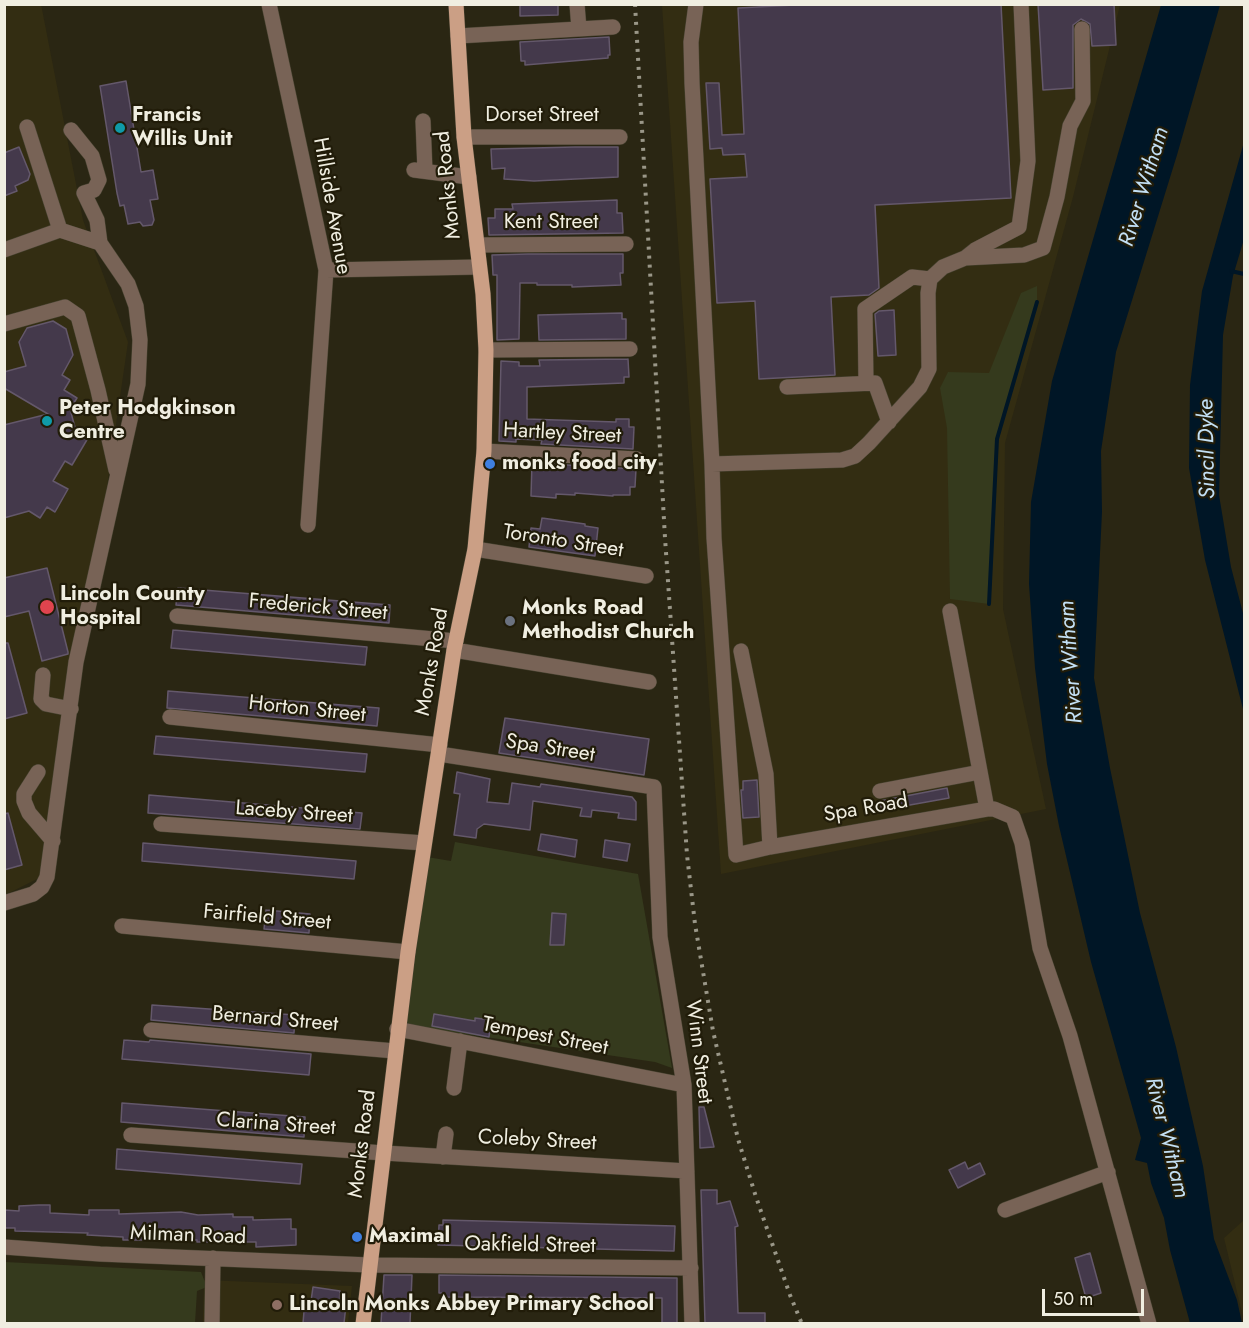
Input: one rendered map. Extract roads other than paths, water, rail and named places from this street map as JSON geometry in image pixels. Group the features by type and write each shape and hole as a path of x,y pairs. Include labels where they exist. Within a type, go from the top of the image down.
{"main road":[{"name":"Monks Road","path":"363,1323 397,1029 455,646 475,549 484,451 486,350 477,245 464,137 456,4"}],"street":[{"name":"Hillside Avenue","path":"269,4 326,270 308,525"},
{"path":"577,4 579,29"},
{"name":"Spa Road","path":"696,4 692,42 692,83 714,538 735,855 987,809"},
{"path":"712,464 842,460 855,456 921,387 929,369 928,293 930,279 943,267 965,258 1019,226 1028,161 1021,4"},
{"path":"458,36 613,27"},
{"path":"965,258 1024,255 1043,248 1058,197 1070,126 1083,101 1082,29"},
{"path":"423,121 419,170 469,177"},
{"path":"27,127 60,230"},
{"path":"4,903 33,894 42,887 48,877 76,662 138,384 140,340 136,306 128,284 100,243 97,220 84,193 94,190 99,180 92,156 72,130"},
{"name":"Dorset Street","path":"464,137 620,137"},
{"path":"4,250 60,230 100,243"},
{"name":"Kent Street","path":"477,245 626,244"},
{"path":"326,270 479,267"},
{"path":"866,383 866,309 912,276 930,279"},
{"path":"4,324 64,307 78,316 117,474"},
{"path":"486,350 630,349"},
{"path":"787,387 875,383 889,422"},
{"name":"Hartley Street","path":"484,451 637,459"},
{"name":"Toronto Street","path":"475,549 646,576"},
{"path":"950,611 987,809 994,809 1013,817 1022,843 1040,948 1070,1036 1149,1323"},
{"name":"Frederick Street","path":"177,616 455,646 649,681"},
{"path":"741,651 766,774 770,847"},
{"path":"43,675 41,699 46,704 70,709"},
{"name":"Horton Street","path":"170,717 440,749"},
{"name":"Spa Street","path":"440,749 654,787"},
{"path":"38,772 24,794 24,801 29,813 53,841"},
{"path":"880,791 980,772"},
{"name":"Winn Street","path":"654,787 660,937 684,1085 692,1323"},
{"name":"Laceby Street","path":"161,825 424,843"},
{"name":"Fairfield Street","path":"122,926 408,952"},
{"name":"Tempest Street","path":"397,1029 684,1085"},
{"name":"Bernard Street","path":"151,1030 395,1051"},
{"path":"454,1088 460,1041"},
{"path":"443,1157 446,1134"},
{"name":"Clarina Street","path":"131,1135 384,1153"},
{"name":"Coleby Street","path":"384,1153 687,1171"},
{"path":"1005,1210 1108,1172"},
{"name":"Milman Road","path":"4,1247 370,1265"},
{"path":"212,1323 213,1258"},
{"name":"Oakfield Street","path":"370,1265 691,1268"}],"water":[{"name":"River Witham","path":"1161,5 1220,5 1177,155 1116,352 1101,451 1102,512 1094,678 1140,913 1176,1047 1203,1166 1214,1239 1237,1300 1242,1323 1190,1323 1170,1250 1164,1218 1151,1183 1147,1163 1135,1160 1141,1138 1091,962 1047,764 1035,668 1029,584 1031,502 1052,381"},
{"name":"Sincil Dyke","path":"1244,142 1244,239 1233,276 1223,335 1219,495 1231,567 1244,617 1244,713 1205,560 1189,468 1190,385 1202,291"}],"waterway":[{"path":"1231,271 1244,274"},
{"path":"989,604 997,439 1037,302"}],"railway":[{"path":"635,4 665,538 687,855 695,924 713,1031 738,1139 756,1197 802,1324"}],"place":[{"name":"Francis Willis Unit","path":"120,128"},
{"name":"Peter Hodgkinson Centre","path":"47,421"},
{"name":"monks food city","path":"490,464"},
{"name":"Lincoln County Hospital","path":"47,607"},
{"name":"Monks Road Methodist Church","path":"510,621"},
{"name":"Maximal","path":"357,1237"},
{"name":"Lincoln Monks Abbey Primary School","path":"277,1305"}]}
